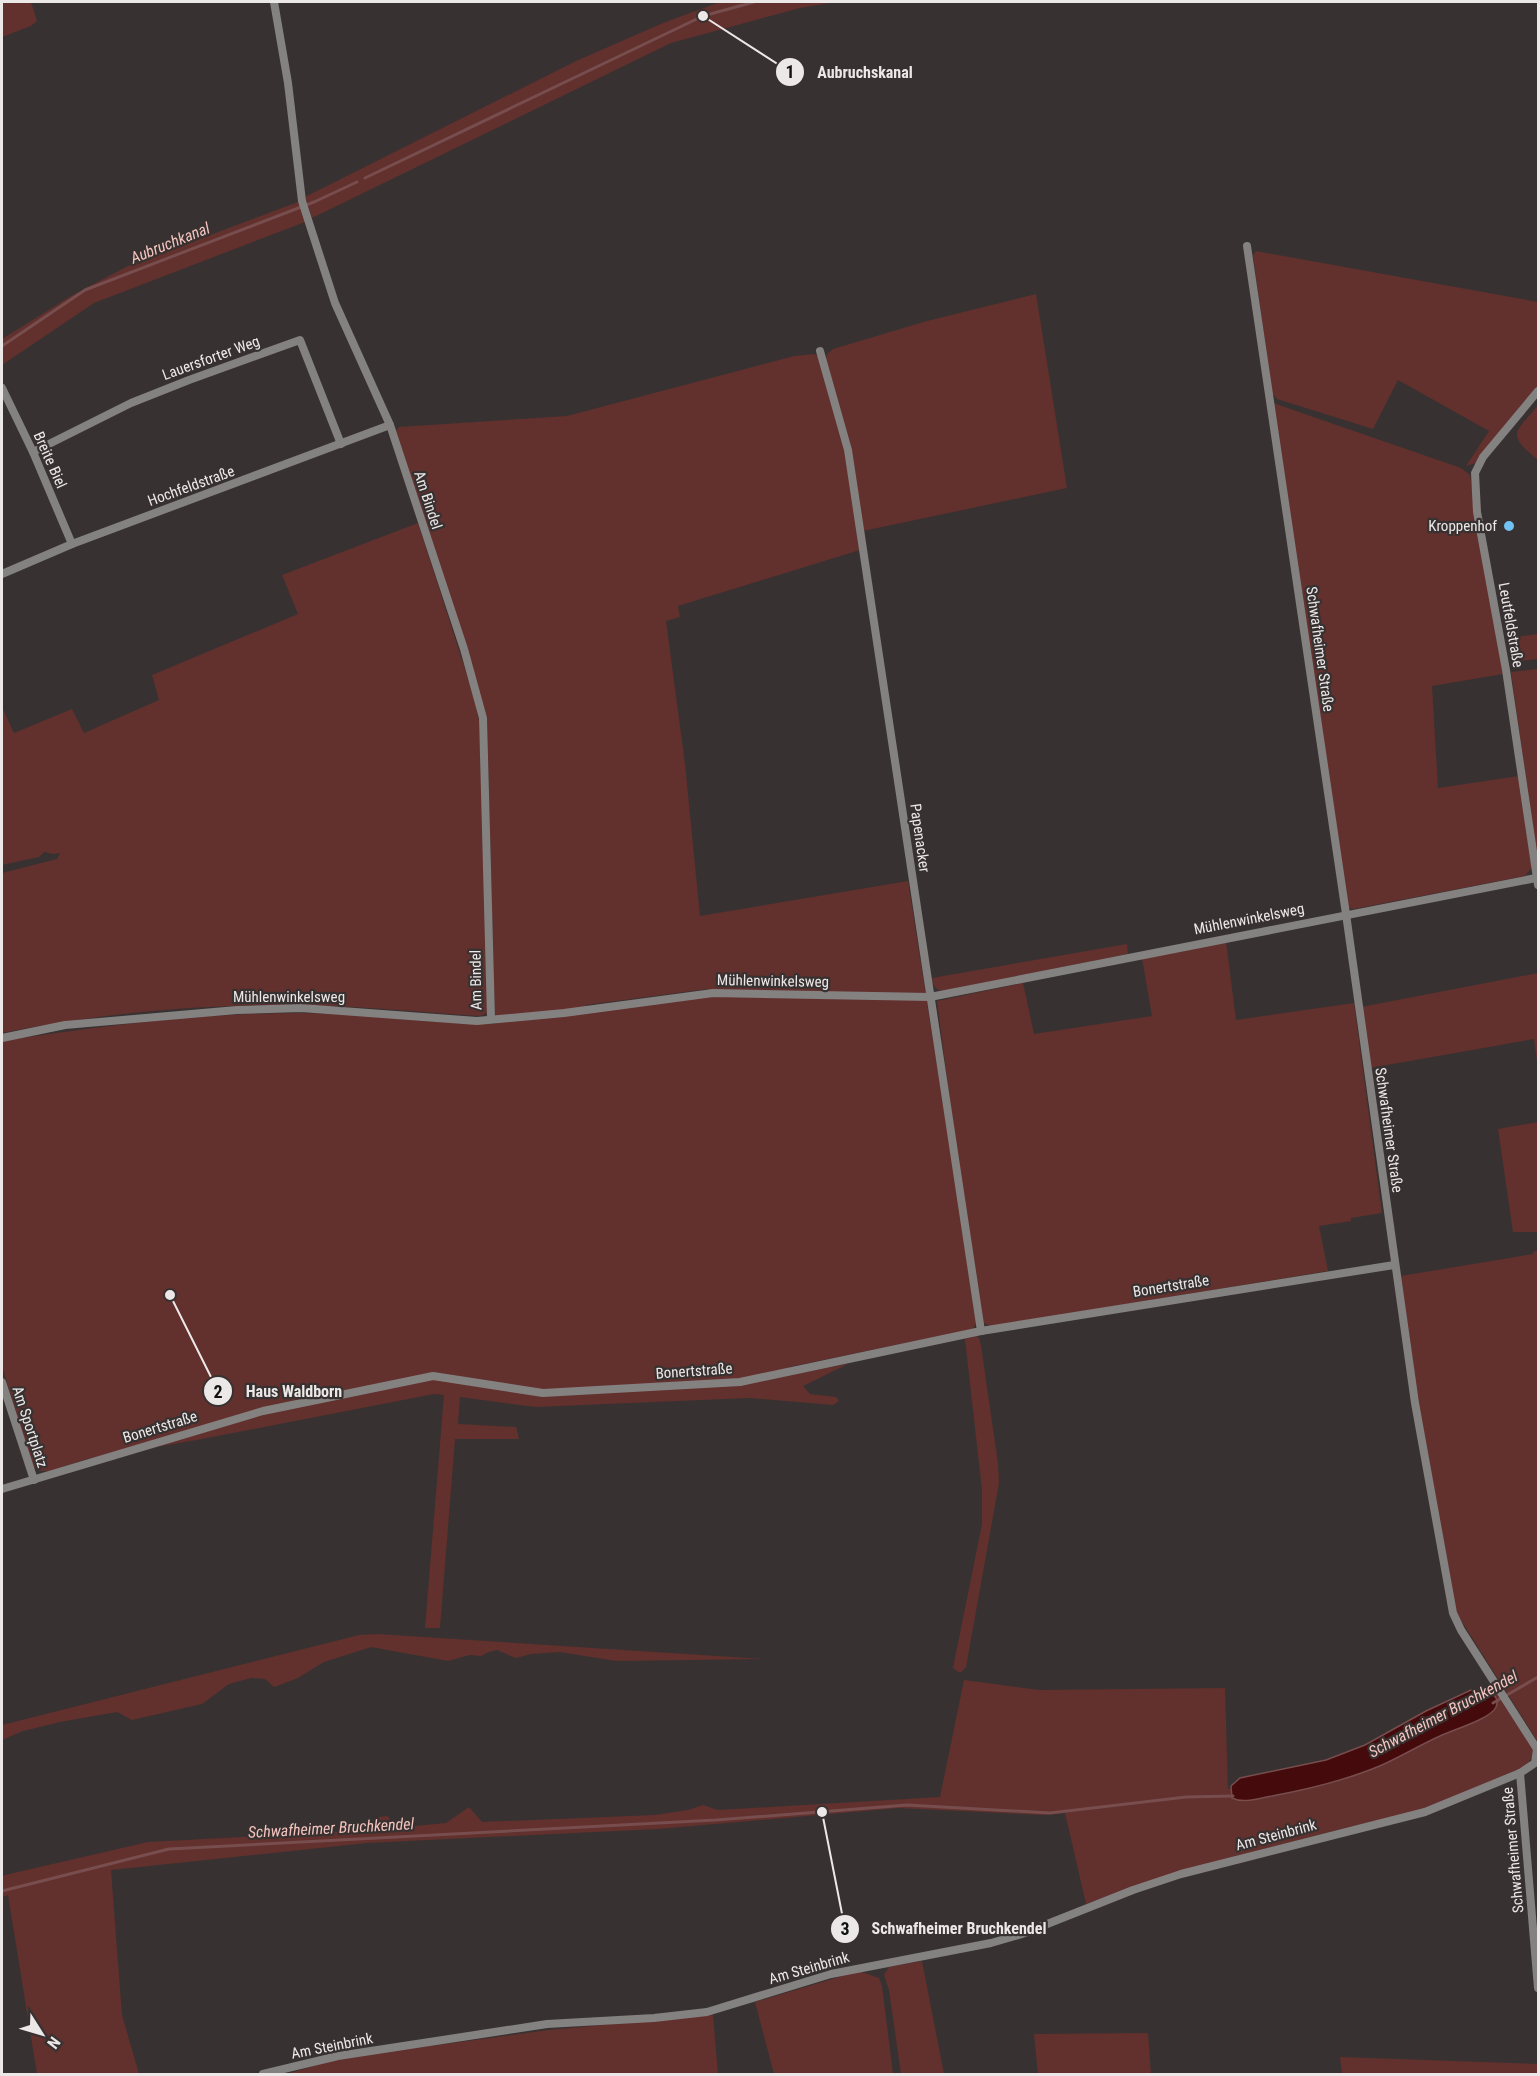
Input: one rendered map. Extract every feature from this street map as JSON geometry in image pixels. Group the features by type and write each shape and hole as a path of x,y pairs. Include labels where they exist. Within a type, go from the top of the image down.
{"street":[{"name":"Am Bindel","path":"274,2 288,83 302,201 335,303 390,425 464,649 483,718 491,1018"},
{"name":"Schwafheimer Straße","path":"1247,246 1346,914 1394,1265 1415,1403 1453,1613 1461,1630 1537,1749 1535,1764 1520,1773 1539,1988"},
{"name":"Lauersforter Weg","path":"33,452 131,403 300,340 340,444"},
{"name":"Papenacker","path":"820,351 848,450 981,1331"},
{"name":"Breite Biel","path":"2,388 33,452 72,544"},
{"name":"Leutfeldstraße","path":"1537,881 1506,670 1477,512 1475,473 1483,457 1539,391"},
{"name":"Hochfeldstraße","path":"2,574 72,544 390,425"},
{"name":"Mühlenwinkelsweg","path":"2,1038 65,1025 237,1010 301,1008 477,1021 564,1013 713,993 930,997 1346,914 1537,881"},
{"name":"Bonertstraße","path":"2,1489 263,1411 433,1376 543,1393 740,1382 981,1331 1394,1265"},
{"name":"Am Sportplatz","path":"2,1382 34,1480"},
{"name":"Am Steinbrink","path":"263,2074 338,2056 547,2024 654,2018 707,2012 831,1974 1022,1934 1133,1890 1181,1874 1425,1812 1520,1773"}],"shaded area":[{"path":"2,2 31,2 37,21 31,26 2,37"},
{"path":"720,2 835,2 800,8 671,43 312,218 305,197 576,61 663,23"},
{"path":"298,202 305,222 94,303 2,365 2,339 71,296 128,266"},
{"path":"1256,251 1538,302 1538,386 1476,463 1466,466 1489,431 1398,380 1373,429 1277,399 1272,393 1253,255"},
{"path":"1036,294 1067,488 863,531 826,360 827,354 833,349 927,321"},
{"path":"814,354 818,356 845,446 860,550 678,606 680,617 666,621 685,764 700,916 908,881 977,1321 973,1329 789,1367 790,1374 848,1364 803,1386 810,1394 836,1397 839,1401 833,1405 749,1398 535,1407 460,1397 458,1424 516,1427 519,1439 455,1439 440,1628 425,1628 444,1395 434,1394 87,1459 49,1471 40,1471 32,1466 2,1366 2,1041 150,1021 225,1015 300,1013 495,1024 487,717 395,432 399,427 567,416 794,356","holes":["707,989 712,992 586,1009 586,1005"]},
{"path":"1273,403 1461,468 1470,475 1503,674 1432,686 1438,788 1519,776 1532,867 1525,876 1354,909 1348,908"},
{"path":"1538,405 1538,460 1521,444 1517,434 1523,422"},
{"path":"418,523 473,694 479,720 489,1008 485,1014 480,1016 312,1005 252,1005 108,1016 2,1033 2,873 57,859 60,853 44,852 39,857 2,865 2,707 14,733 72,709 84,733 159,700 152,675 298,614 282,575"},
{"path":"1538,634 1538,659 1511,662 1508,638"},
{"path":"1538,669 1538,865 1511,672"},
{"path":"1226,941 1236,1020 1354,1003 1382,1213 1319,1226 1328,1271 991,1326 979,1321 937,1001 1023,983 1034,1034 1152,1016 1142,958"},
{"path":"1127,944 1128,954 944,991 935,987 932,981 932,978"},
{"path":"1538,973 1538,1068 1534,1039 1370,1068 1361,1007"},
{"path":"1538,1122 1538,1232 1513,1232 1498,1129"},
{"path":"1538,1250 1538,1742 1457,1614 1418,1401 1401,1276 1533,1254"},
{"path":"976,1336 981,1346 999,1483 966,1667 960,1673 953,1668 982,1524 982,1490 965,1339"},
{"path":"377,1634 763,1659 616,1661 560,1652 531,1654 516,1658 497,1650 481,1656 470,1655 448,1661 371,1647 324,1662 298,1678 274,1687 265,1679 251,1678 229,1684 202,1704 132,1720 117,1712 60,1722 23,1731 2,1740 2,1725 359,1635"},
{"path":"964,1680 1039,1690 1225,1688 1228,1789 1265,1787 1394,1749 1495,1690 1533,1750 1530,1760 1523,1767 1422,1809 1211,1864 1086,1904 1065,1813 1042,1815 898,1808 658,1829 367,1843 111,1870 122,2015 139,2074 37,2074 8,1895 2,1897 2,1877 5,1875 148,1842 370,1830 378,1817 388,1816 395,1828 446,1823 469,1807 482,1822 655,1815 688,1810 703,1805 718,1810 940,1797"},
{"path":"922,1961 944,2074 901,2074 889,1990 884,1975 889,1967"},
{"path":"859,1971 879,1978 882,1986 893,2074 774,2074 755,2002"},
{"path":"713,2015 718,2074 287,2074 341,2058 548,2030"},
{"path":"1148,2033 1151,2074 1038,2074 1034,2034"},
{"path":"1340,2057 1538,2064 1538,2074 1342,2074"}],"water":[{"path":"1471,1690 1493,1695 1497,1702 1493,1711 1479,1720 1440,1736 1382,1765 1342,1780 1300,1790 1252,1800 1241,1801 1232,1798 1231,1786 1240,1778 1326,1760 1365,1745 1426,1711"}],"waterway":[{"path":"365,178 703,16 754,2"},
{"name":"Aubruchkanal","path":"2,346 85,290 314,202 357,182"},
{"name":"Schwafheimer Bruchkendel","path":"1493,1703 1538,1677"},
{"name":"Schwafheimer Bruchkendel","path":"2,1891 169,1849 716,1820 907,1805 1050,1813 1186,1797 1233,1796"}],"place":[{"name":"Aubruchskanal","path":"703,16"},
{"name":"Kroppenhof","path":"1509,526"},
{"name":"Haus Waldborn","path":"170,1295"},
{"name":"Schwafheimer Bruchkendel","path":"822,1812"}]}
